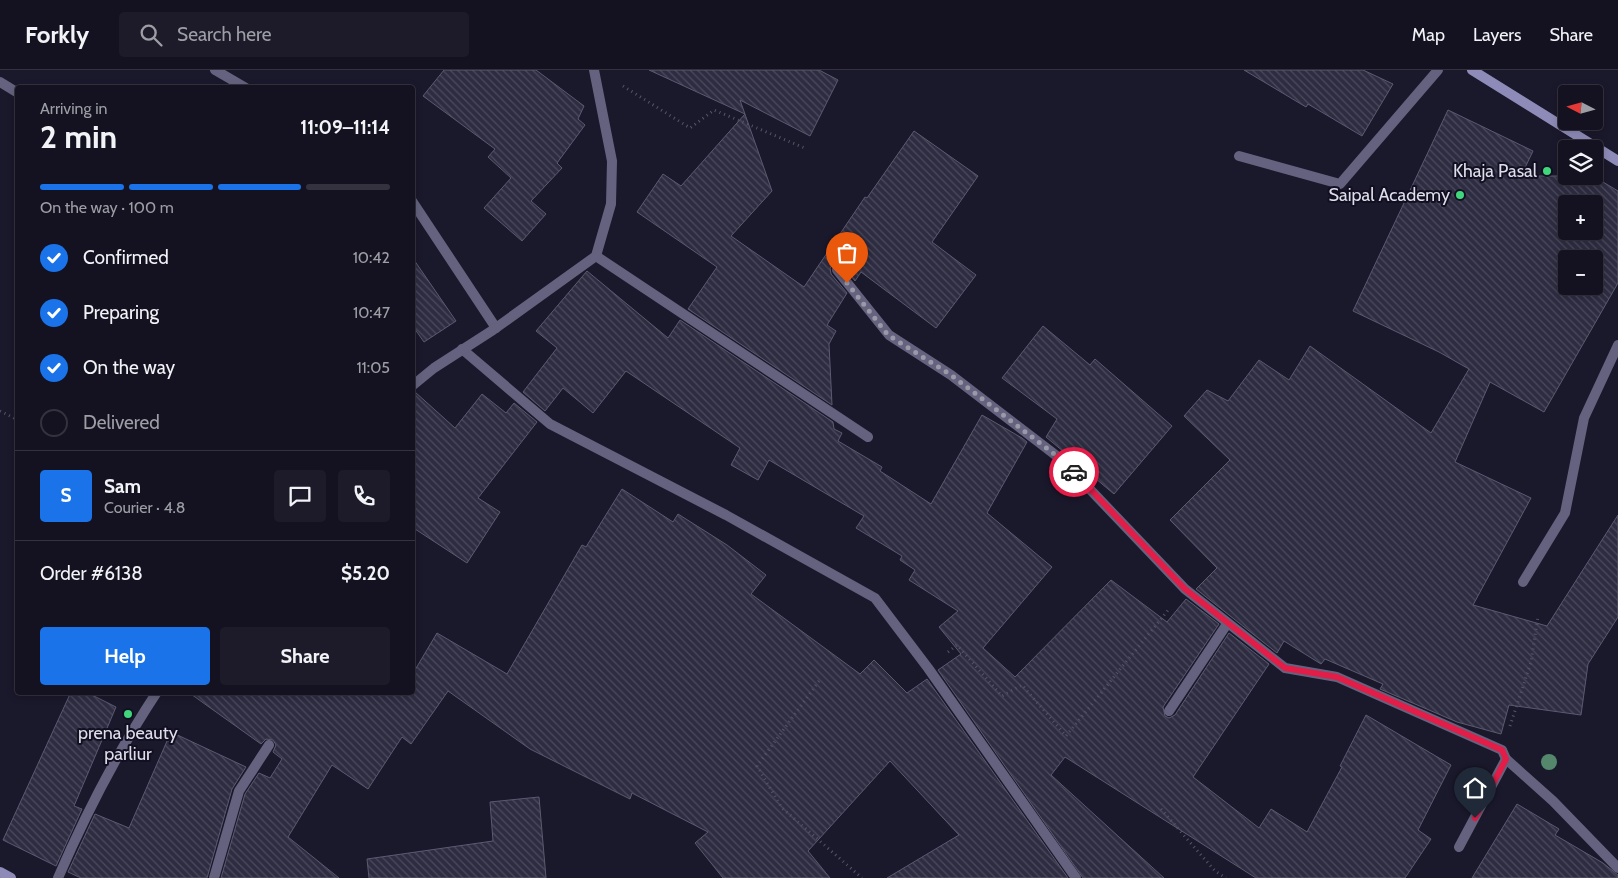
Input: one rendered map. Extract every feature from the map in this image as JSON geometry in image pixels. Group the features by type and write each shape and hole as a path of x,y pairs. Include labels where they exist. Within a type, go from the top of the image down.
{"main road":[{"path":"1472,70 1618,160"},
{"path":"0,872 11,878"}],"street":[{"path":"215,70 241,85"},
{"path":"415,384 434,368 494,329 596,256 611,204 612,162 594,70"},
{"path":"1239,156 1340,184 1438,70"},
{"path":"0,82 15,91"},
{"path":"415,206 494,329"},
{"path":"596,256 868,437"},
{"path":"837,270 888,335 951,375 1062,460 1185,589 1227,624 1285,668 1337,677 1504,755 1553,801 1618,868"},
{"path":"1523,582 1565,513 1584,418 1618,345"},
{"path":"462,350 550,424 726,515 875,598 928,668 1076,878"},
{"path":"1169,711 1227,624"},
{"path":"58,878 87,812 120,752 155,695"},
{"path":"214,878 240,791 269,745"},
{"path":"1459,847 1504,755"}],"path":[{"path":"617,82 690,128 714,110 807,149"},
{"path":"0,411 15,418"},
{"path":"957,645 1002,696 1022,685 1066,736 1185,589"},
{"path":"1504,755 1531,662 1538,616"},
{"path":"819,681 757,766 782,808 862,878"},
{"path":"1161,809 1215,871 1226,878"}],"building":[{"path":"444,70 536,70 584,106 578,119 585,125 557,163 562,168 531,201 546,214 522,241 484,208 511,178 488,157 495,149 423,96"},
{"path":"649,70 819,70 838,80 810,136 740,100 745,114"},
{"path":"1244,70 1363,70 1393,84 1362,136 1308,104 1306,107"},
{"path":"1448,110 1533,151 1521,176 1558,176 1558,185 1603,185 1603,182 1618,191 1618,283 1544,412 1490,382 1455,462 1531,498 1473,605 1547,626 1618,515 1618,617 1588,664 1581,715 1509,705 1501,734 1457,722 1380,689 1383,684 1325,659 1321,664 1284,641 1277,653 1196,589 1217,568 1170,520 1230,460 1184,416 1207,390 1228,401 1259,360 1289,380 1310,346 1431,433 1469,369 1439,352 1353,311"},
{"path":"745,114 772,191 731,236 804,287 865,197 867,198 914,131 978,176 932,242 976,275 936,328 861,272 855,281 842,265 833,264 830,268 831,274 847,293 827,325 836,331 829,344 832,405 688,309 717,267 637,212 663,174 681,186"},
{"path":"415,261 456,321 424,342 415,329"},
{"path":"587,271 668,338 680,320 833,422 834,429 842,433 838,441 882,467 880,471 931,504 982,415 1022,438 1027,442 987,513 1052,567 983,648 1015,677 1111,580 1167,622 1186,599 1219,624 1163,707 1165,716 1169,718 1175,715 1229,633 1269,664 1193,777 1259,828 1271,809 1307,832 1342,767 1340,766 1366,715 1451,765 1418,830 1431,839 1405,878 1256,878 1065,757 1051,775 1164,878 1083,878 938,670 961,654 939,627 958,611 909,580 915,570 900,560 902,556 856,528 864,516 769,460 758,480 731,465 740,448 626,371 593,413 563,388 545,411 523,392 557,348 536,331"},
{"path":"1043,326 1090,365 1095,359 1172,426 1114,494 1046,437 1057,419 1002,378"},
{"path":"415,392 455,428 482,394 506,413 514,403 537,422 478,498 500,512 467,563 415,529"},
{"path":"622,489 673,522 678,514 727,545 766,575 751,594 860,674 874,660 907,693 927,679 1068,878 887,878 959,835 890,761 808,851 830,878 723,878 695,843 708,832 632,793 630,799 530,749 448,691 411,744 402,737 368,789 332,765 288,837 339,878 221,878 245,794 259,773 270,778 282,759 273,752 276,745 273,740 266,739 261,744 192,695 415,695 415,670 437,633 507,674 582,545 586,547"},
{"path":"70,695 92,695 116,707 74,806 82,809 56,866 3,840"},
{"path":"171,732 246,767 232,789 207,878 81,878 68,872 95,814 129,828"},
{"path":"539,797 546,878 369,878 367,859 493,841 490,802"},
{"path":"1517,804 1559,829 1555,835 1603,863 1618,875 1618,878 1472,878"}],"way so far":[{"path":"847,283 888,335 951,375 1062,460 1074,472"}],"place":[{"name":"Khaja Pasal","path":"1547,171"},
{"name":"Saipal Academy","path":"1460,195"},
{"name":"prena beauty parliur","path":"128,714"}],"route":[{"path":"1074,472 1185,589 1285,668 1337,677 1502,750 1506,759 1475,818"}]}
